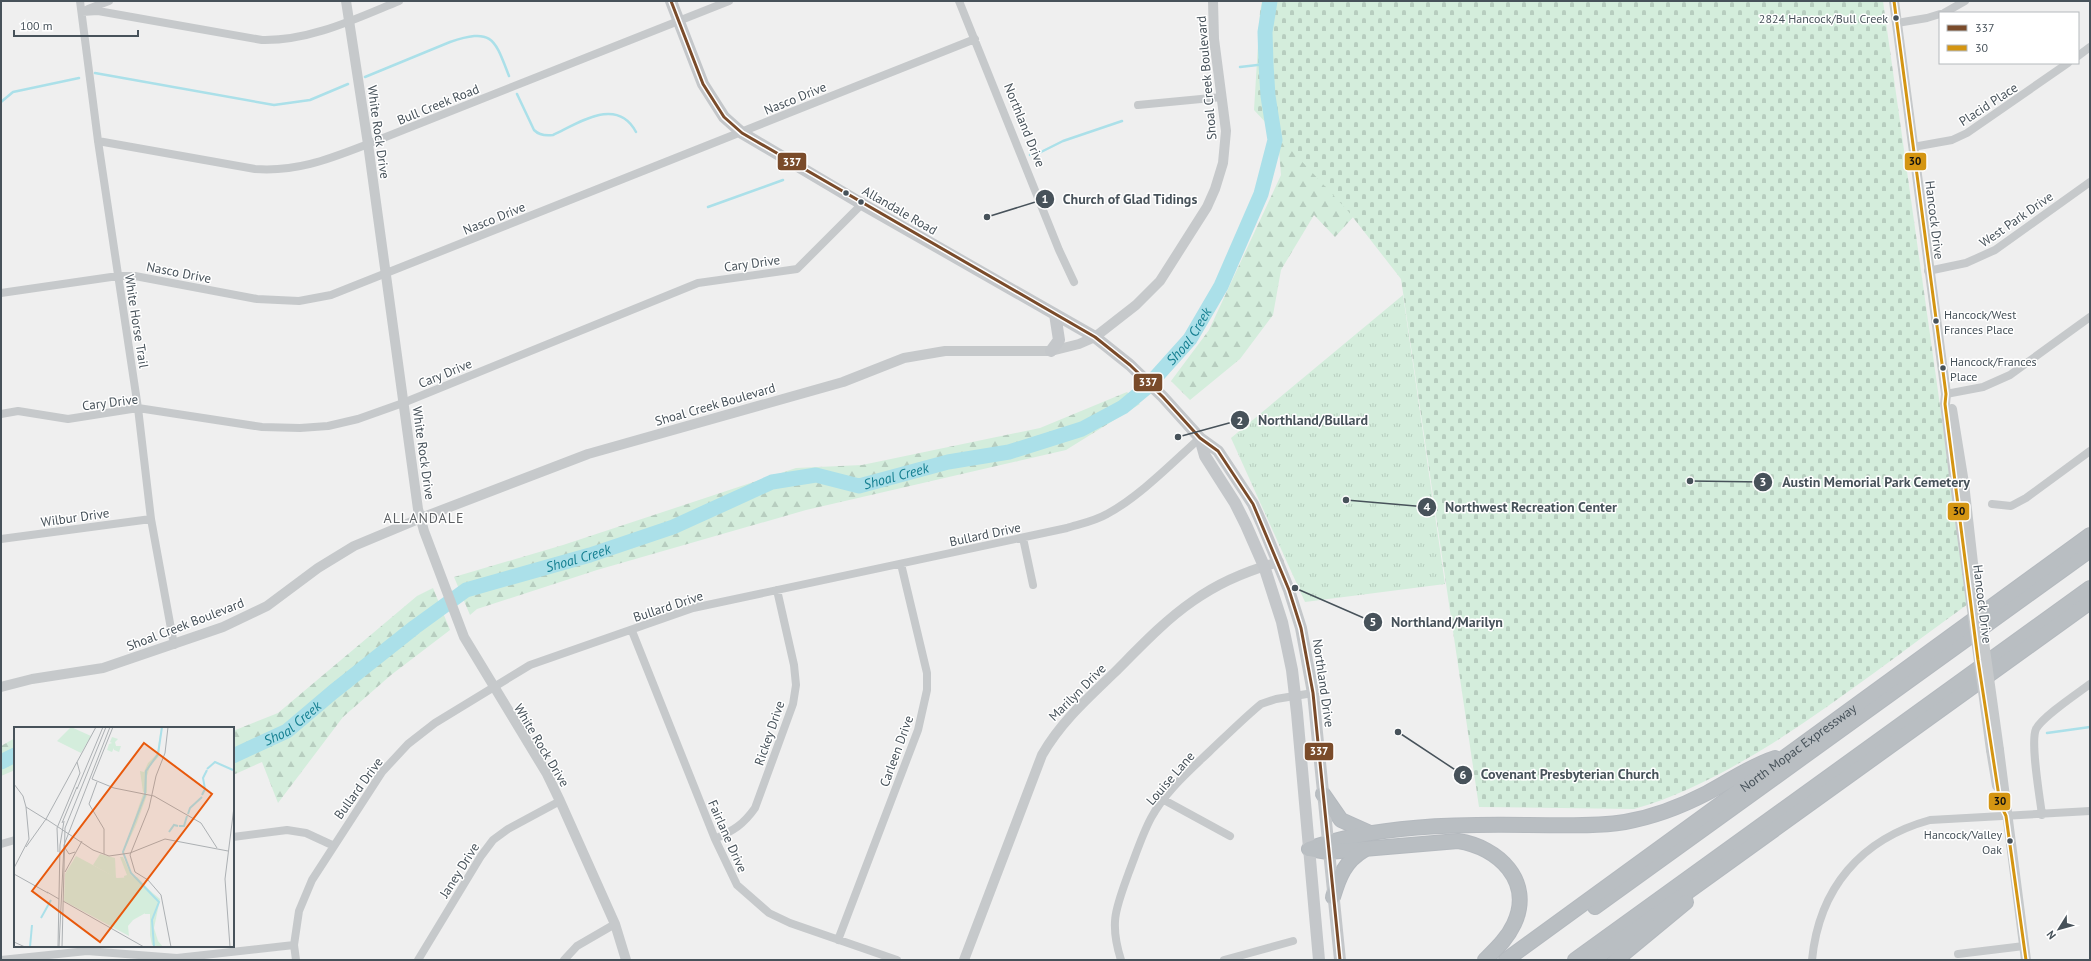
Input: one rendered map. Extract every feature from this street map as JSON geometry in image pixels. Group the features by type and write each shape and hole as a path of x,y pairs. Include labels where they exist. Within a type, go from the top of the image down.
{"highway":[{"name":"North Mopac Expressway","path":"1506,960 1688,834 1786,754 2090,535"},
{"path":"1522,960 1688,834 2090,550"},
{"path":"1575,960 2090,588"},
{"path":"1593,960 2090,602"},
{"path":"1328,847 1372,834 1473,824 1593,825 1625,822 1661,813 1707,793 1756,764 1786,754"},
{"path":"1324,794 1341,820 1372,834"},
{"path":"1309,849 1328,847 1366,849 1458,841 1473,843 1487,849 1501,859 1515,879 1519,906 1515,923 1508,935 1485,960"},
{"path":"1333,896 1338,880 1348,861 1366,849"},
{"path":"1616,960 1676,913 1718,871"}],"main road":[{"name":"Allandale Road","path":"671,1 703,84 712,101 724,117 742,133 862,204 1095,337"},
{"path":"1051,351 1059,340 1056,314"},
{"name":"Northland Drive","path":"1095,337 1130,365 1163,397 1200,438 1218,451 1253,504 1278,562 1300,624 1313,693 1340,960"},
{"name":"Northland Drive","path":"1200,438 1205,456 1235,503 1264,566 1282,622 1292,670 1295,695 1319,960"}],"street":[{"name":"White Horse Trail","path":"80,1 98,141 138,408 152,519 174,645"},
{"path":"82,12 109,1"},
{"name":"White Rock Drive","path":"346,1 368,144 420,518 464,637 492,687 546,774 560,801 615,924 626,960"},
{"path":"82,12 98,11 262,40 278,40 311,35 399,1"},
{"name":"Bull Creek Road","path":"98,141 255,169 276,170 322,162 728,1"},
{"name":"Northland Drive","path":"960,1 1059,250 1074,282"},
{"name":"Shoal Creek Boulevard","path":"1,687 32,679 104,668 174,645 245,618 290,591 335,556 420,518 588,454 843,382 904,358 945,351 1051,351 1079,344 1095,337 1136,305 1156,285 1207,207 1215,189 1223,163 1226,131 1214,40 1213,1"},
{"name":"Hancock Drive","path":"1894,1 1928,271 1946,394 1945,404 1959,483 1995,750 2000,803 2006,816 2026,960"},
{"path":"1946,12 1965,1"},
{"path":"1897,23 1939,14"},
{"name":"Nasco Drive","path":"1,293 118,276 135,276 257,299 299,301 331,295 742,133 975,39"},
{"path":"2079,55 2090,47"},
{"name":"Placid Place","path":"1913,147 1952,140 1967,133 2067,64"},
{"path":"1138,105 1222,97"},
{"name":"West Park Drive","path":"1928,271 1966,264 1995,250 2090,182"},
{"name":"Cary Drive","path":"1,414 18,411 68,419 138,408 262,427 300,428 328,426 358,419 403,403 698,283 798,269 862,204"},
{"path":"1946,394 1983,387 2010,375 2090,317"},
{"name":"Bullard Drive","path":"296,960 294,945 299,911 312,880 332,845 382,772 408,744 435,723 530,665 693,608 1067,528 1107,514 1127,501 1200,438"},
{"path":"1992,504 2011,506 2021,501 2090,451"},
{"name":"Wilbur Drive","path":"1,539 152,519"},
{"path":"1023,538 1033,586"},
{"name":"Marilyn Drive","path":"964,960 1042,755 1054,734 1071,714 1167,622 1183,609 1223,584 1264,566 1278,562"},
{"name":"Carleen Drive","path":"838,940 918,730 927,690 927,673 901,564"},
{"name":"Rickey Drive","path":"715,839 736,829 745,821 755,808 793,704 796,685 794,665 777,590"},
{"name":"Fairlane Drive","path":"632,630 715,839 737,885 752,900 769,913 838,940 897,960"},
{"path":"2042,814 2034,744 2036,729 2046,718 2090,684"},
{"name":"Louise Lane","path":"1121,960 1115,940 1114,922 1118,903 1151,818 1187,773 1261,704 1295,695 1313,693"},
{"path":"1164,800 1230,836"},
{"name":"Janey Drive","path":"418,960 481,856 493,840 508,829 560,801"},
{"path":"1812,960 1814,944 1827,903 1837,883 1868,849 1897,832 1930,820 2090,811"},
{"path":"234,837 287,830 306,833 332,845"},
{"path":"1,844 14,840"},
{"path":"564,960 577,946 615,924"},
{"path":"1224,960 1293,941"},
{"path":"1,960 87,951 176,958 294,945"},
{"path":"1958,954 2024,946"}],"green space":[{"path":"1262,1 1883,1 1968,604 1798,727 1740,763 1671,797 1634,809 1479,807 1401,279 1348,211 1254,110"},
{"path":"1272,64 1466,93 1335,237 1314,215 1281,270 1273,315 1240,359 1190,400 1171,381 1209,330 1281,175"},
{"path":"1403,295 1445,584 1305,602 1231,438"},
{"path":"1127,392 1140,404 1066,450 806,510 597,570 477,609 470,615 454,577 563,545 796,468 862,465 1040,428"},
{"path":"433,588 450,630 391,675 343,717 278,803 262,762 234,775 234,731 278,713 417,596"},
{"path":"14,739 14,770 1,776 1,746"}],"waterway":[{"name":"Shoal Creek","path":"234,756 287,731 333,692 415,627 466,590 590,555 673,527 772,482 816,475 859,486 948,462 1009,452 1082,429 1123,407 1146,388 1190,339 1221,286 1261,194 1275,140 1268,96 1266,64 1265,32 1270,1"},
{"path":"365,77 450,42 475,36 484,37 496,45 509,76"},
{"path":"1240,67 1266,64"},
{"path":"95,73 274,105 310,100 348,84"},
{"path":"1,102 13,92 79,78"},
{"path":"517,94 534,130 540,134 553,135 586,119 608,114 619,116 628,121 636,132"},
{"path":"1030,155 1039,153 1063,141 1122,121"},
{"path":"708,207 783,180"},
{"path":"2047,733 2090,727"},
{"name":"Shoal Creek","path":"1,762 14,756"}],"transit line":[{"name":"337","path":"671,1 703,84 724,117 742,133 1095,337 1130,365 1163,397 1200,438 1218,451 1253,504 1289,590 1301,628 1313,693 1340,960"},
{"name":"30","path":"1894,1 1946,394 1945,404 1978,660 2000,803 2006,816 2026,960"}],"place":[{"name":"2824 Hancock/Bull Creek","path":"1896,18"},
{"name":"Church of Glad Tidings","path":"987,217"},
{"name":"Hancock/West Frances Place","path":"1936,321"},
{"name":"Hancock/Frances Place","path":"1943,368"},
{"name":"Northland/Bullard","path":"1178,437"},
{"name":"Austin Memorial Park Cemetery","path":"1690,481"},
{"name":"Northwest Recreation Center","path":"1346,500"},
{"name":"Northland/Marilyn","path":"1295,588"},
{"name":"Covenant Presbyterian Church","path":"1398,732"},
{"name":"Hancock/Valley Oak","path":"2010,841"}],"district":[{"name":"ALLANDALE","path":"424,518"}]}
